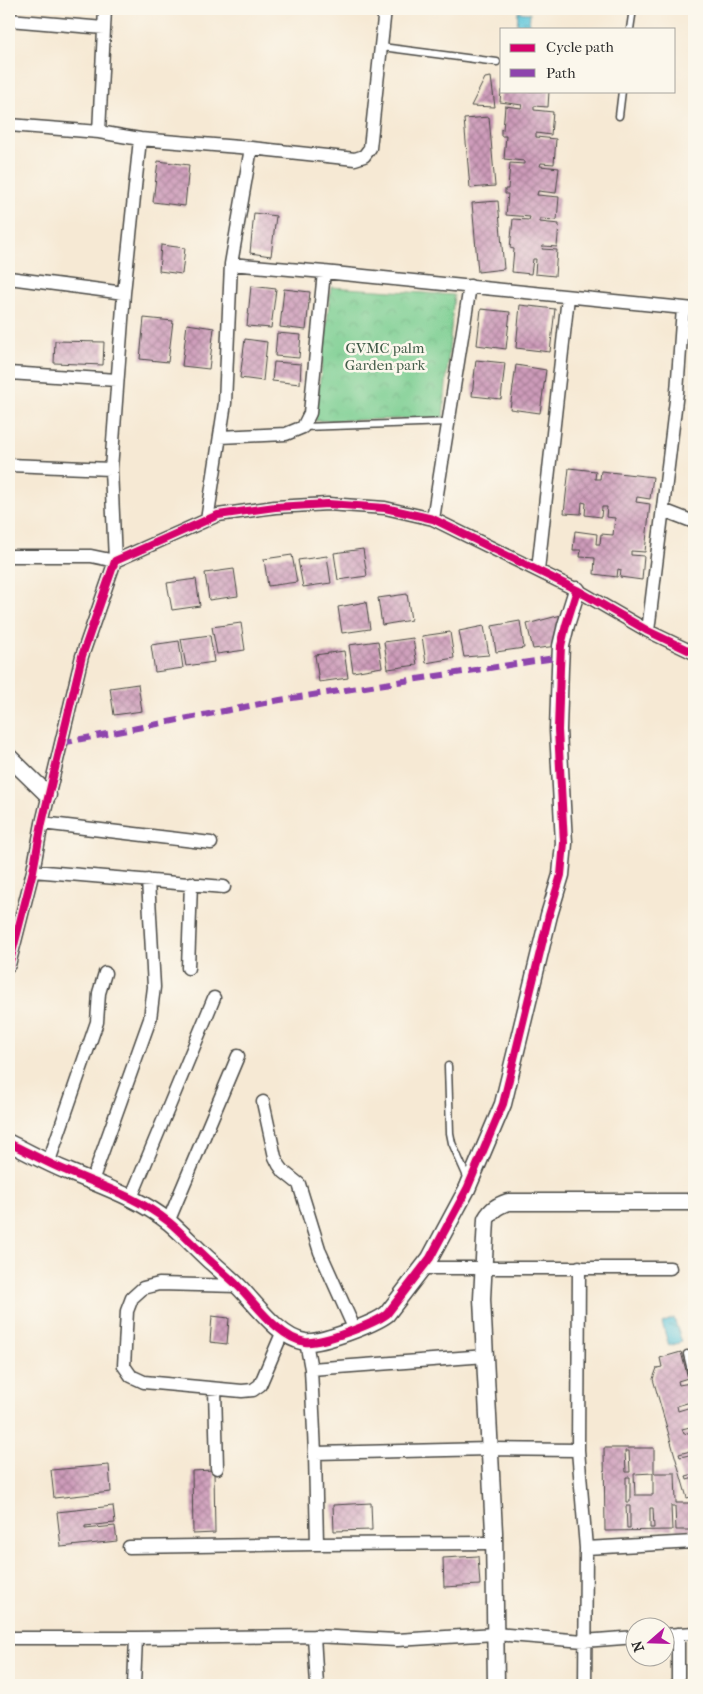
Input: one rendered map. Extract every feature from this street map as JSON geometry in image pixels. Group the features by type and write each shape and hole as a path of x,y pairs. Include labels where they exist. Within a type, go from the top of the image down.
{"street":[{"path":"99,132 105,9"},
{"path":"9,125 99,132 140,139 355,159 364,156 370,148 385,9"},
{"path":"9,20 104,28"},
{"path":"9,965 33,871 48,795 82,656 115,561 111,469 124,293 140,139"},
{"path":"207,520 225,403 231,264 251,148"},
{"path":"231,264 689,308 648,631"},
{"path":"220,437 286,434 303,427 310,413 324,272"},
{"path":"9,278 124,293"},
{"path":"433,519 470,286"},
{"path":"538,570 568,297"},
{"path":"9,373 117,380"},
{"path":"9,465 111,469"},
{"path":"9,556 91,556 115,561 218,515 275,506 328,504 384,508 433,519 578,590 648,631 694,653"},
{"path":"662,510 694,522"},
{"path":"9,1143 64,1170 132,1198 168,1222 238,1286 269,1319 294,1338 306,1342 355,1330 387,1314 430,1258 470,1183 503,1104 548,915 561,875 564,843 558,730 561,646 578,590"},
{"path":"9,757 48,795"},
{"path":"42,823 211,843"},
{"path":"33,871 224,886"},
{"path":"92,1181 150,1019 154,987 148,880"},
{"path":"188,968 192,884"},
{"path":"49,1161 97,1022 99,993 105,973"},
{"path":"132,1198 214,998"},
{"path":"168,1222 238,1056"},
{"path":"263,1102 275,1157 284,1172 299,1184 320,1252 355,1330"},
{"path":"496,1685 494,1543 482,1299 486,1219 492,1210 508,1202 694,1202"},
{"path":"579,1267 578,1450 586,1548 585,1685"},
{"path":"423,1268 670,1268"},
{"path":"238,1286 159,1284 142,1288 132,1298 127,1311 124,1366 131,1376 144,1382 242,1391 253,1390 260,1385 283,1331"},
{"path":"306,1342 311,1369 317,1544"},
{"path":"311,1369 486,1356"},
{"path":"215,1388 217,1468"},
{"path":"315,1453 490,1449 578,1450"},
{"path":"586,1548 694,1542"},
{"path":"129,1547 494,1543"},
{"path":"676,1635 694,1633"},
{"path":"9,1638 314,1636 397,1640 495,1634 584,1640 626,1638"},
{"path":"314,1636 317,1685"},
{"path":"134,1685 136,1638"},
{"path":"676,1666 678,1685"}],"lane":[{"path":"630,28 632,9"},
{"path":"382,47 497,62"},
{"path":"619,116 622,92"},
{"path":"303,427 449,422"},
{"path":"448,1066 450,1133 452,1143 470,1183"},
{"path":"686,1354 694,1382"}],"green space":[{"name":"GVMC palm Garden park","path":"331,287 454,295 443,418 315,421"}],"water":[{"path":"518,12 530,13 529,28 517,28"},
{"path":"674,1318 682,1342 669,1346 662,1323"}],"building":[{"path":"491,77 495,107 471,106 485,78"},
{"path":"501,92 549,92 548,107 534,106 534,110 553,112 551,135 536,133 536,137 556,139 554,164 541,163 540,166 559,168 556,193 538,191 537,195 559,197 557,220 540,219 540,222 559,224 557,247 543,246 542,249 557,250 555,276 535,274 536,259 533,259 531,274 512,272 514,249 510,248 513,219 529,220 530,217 506,215 508,194 505,194 505,189 508,189 510,163 524,164 524,161 504,159 506,136 501,136 501,129 503,130 505,106 521,108 522,105 500,102"},
{"path":"489,117 495,186 470,188 464,119"},
{"path":"158,161 189,165 185,206 153,202"},
{"path":"498,201 504,269 478,272 472,203"},
{"path":"254,213 276,216 271,256 250,253"},
{"path":"161,245 185,248 182,274 159,271"},
{"path":"251,286 276,289 271,328 247,326"},
{"path":"284,289 310,292 306,330 280,327"},
{"path":"520,305 555,309 550,352 516,348"},
{"path":"481,309 510,312 506,349 477,345"},
{"path":"144,318 173,321 168,362 140,359"},
{"path":"187,324 214,328 209,369 182,366"},
{"path":"277,333 301,335 299,358 275,356"},
{"path":"245,339 267,342 263,381 240,378"},
{"path":"55,341 104,342 103,365 54,363"},
{"path":"476,360 505,363 501,399 472,396"},
{"path":"274,362 301,364 300,384 272,381"},
{"path":"516,365 546,370 540,413 510,409"},
{"path":"569,468 596,471 595,479 600,479 601,471 653,477 650,499 637,497 636,502 650,504 645,552 631,551 631,555 644,556 642,580 620,577 621,570 618,569 617,577 594,574 595,558 580,557 581,550 573,550 575,531 597,534 596,544 600,544 601,534 613,535 615,518 606,517 607,507 602,507 601,517 585,515 586,503 582,502 581,514 564,513"},
{"path":"363,549 367,576 338,580 334,553"},
{"path":"292,555 297,582 268,586 264,559"},
{"path":"327,556 331,583 303,587 298,560"},
{"path":"234,569 238,596 209,600 205,573"},
{"path":"196,579 200,606 172,610 167,583"},
{"path":"407,594 411,620 382,625 378,598"},
{"path":"366,602 370,629 342,633 338,607"},
{"path":"565,614 557,646 533,649 527,624"},
{"path":"520,621 524,648 496,652 492,626"},
{"path":"241,623 245,650 217,654 212,627"},
{"path":"484,626 489,655 464,657 459,631"},
{"path":"450,632 454,658 426,663 422,636"},
{"path":"210,635 214,662 186,666 181,639"},
{"path":"413,638 417,665 388,669 384,642"},
{"path":"179,641 183,668 155,672 151,645"},
{"path":"378,641 382,667 353,672 349,645"},
{"path":"344,651 348,678 319,682 315,655"},
{"path":"138,684 142,711 114,715 110,688"},
{"path":"212,1316 229,1318 227,1344 210,1342"},
{"path":"681,1352 688,1378 678,1381 679,1385 690,1383 694,1399 694,1401 677,1406 678,1411 694,1406 694,1426 682,1429 684,1434 694,1431 694,1450 679,1454 680,1457 694,1454 694,1474 686,1476 687,1480 694,1478 694,1496 687,1498 653,1379 657,1368 662,1367 660,1358"},
{"path":"604,1448 654,1448 654,1473 675,1473 676,1503 694,1503 694,1530 676,1530 675,1506 671,1506 672,1530 605,1531","holes":["625,1451 629,1451 630,1472 626,1472","653,1473 653,1495 635,1495 634,1474","626,1477 630,1477 630,1502 626,1502","626,1506 630,1506 630,1528 627,1528","650,1508 653,1508 654,1528 650,1528"]},
{"path":"109,1465 111,1492 54,1498 51,1470"},
{"path":"214,1470 215,1533 193,1534 192,1471"},
{"path":"371,1503 372,1530 334,1531 333,1505"},
{"path":"113,1506 115,1523 85,1526 85,1529 115,1526 117,1541 61,1547 57,1512"},
{"path":"478,1556 480,1585 444,1587 443,1558"}],"marked path":[{"path":"61,743 280,700 561,657"}],"cycle path":[{"path":"9,965 33,871 42,823 82,656 115,561 218,515 275,507 328,504 385,508 433,519 577,590 648,631 694,653"},
{"path":"9,1143 60,1168 120,1193 145,1206 169,1222 235,1283 277,1327 295,1339 313,1342 335,1337 371,1323 387,1314 430,1258 467,1189 503,1104 549,915 561,875 564,843 558,730 561,646 577,590"}]}
